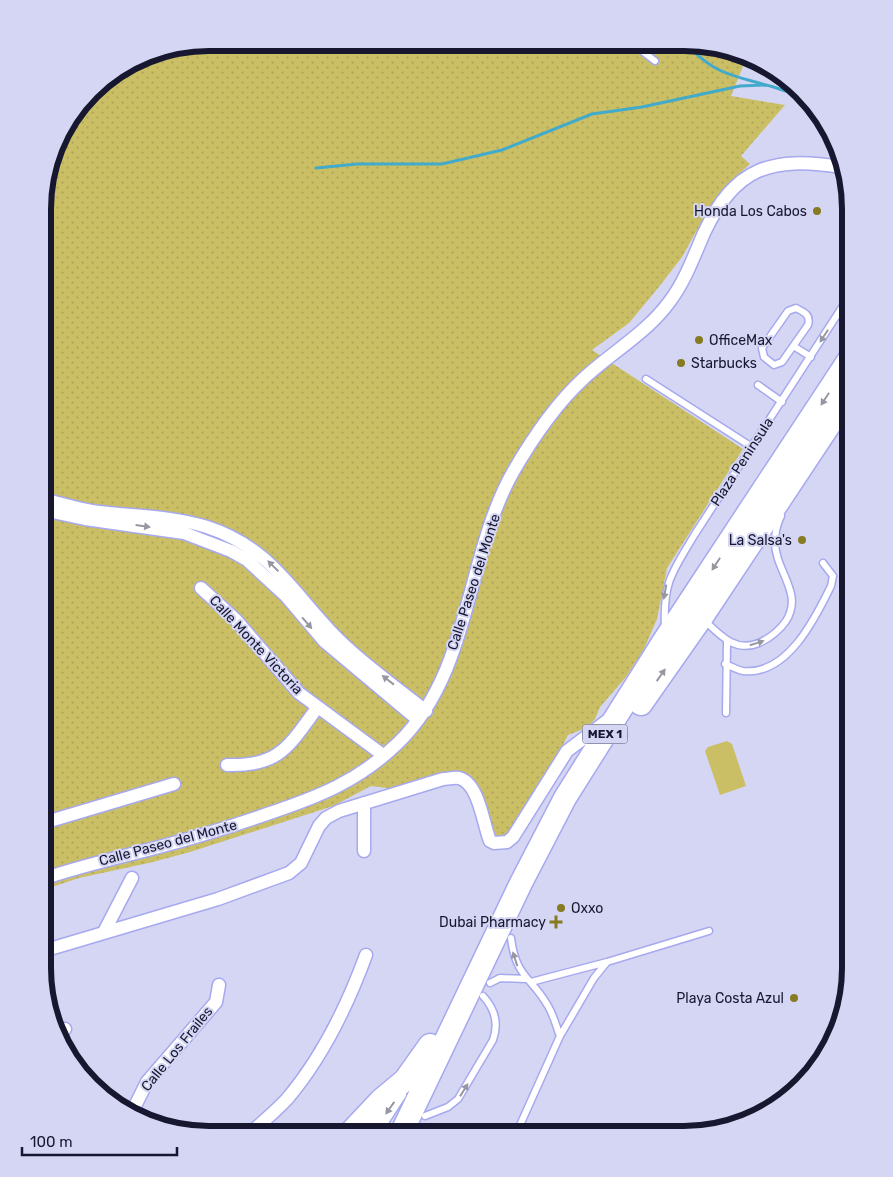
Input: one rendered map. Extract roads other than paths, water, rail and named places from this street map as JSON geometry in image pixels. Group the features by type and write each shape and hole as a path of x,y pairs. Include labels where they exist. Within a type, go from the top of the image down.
{"highway":[{"name":"MEX 1","path":"405,1126 521,883 565,798 665,638 731,542 842,371"},
{"name":"MEX 1","path":"420,1125 567,822 593,777 612,746 702,617 842,407"},
{"path":"357,1126 381,1100 405,1080 426,1054 484,939 521,883"}],"street":[{"name":"Calle Paseo del Monte","path":"51,876 95,862 164,846 305,802 342,786 363,772 398,743 422,715 439,687 457,639 483,546 502,496 513,472 544,426 581,380 640,333 666,306 684,278 719,206 738,183 750,173 766,166 810,162 835,166"},
{"path":"51,501 96,512 174,519 208,527 251,548 270,562 290,592"},
{"path":"51,512 85,519 184,532 209,540 248,560 290,592 338,639 422,715"},
{"name":"Calle Monte Victoria","path":"201,588 236,620 298,693 383,755"},
{"path":"227,765 242,766 276,757 292,741 317,708"},
{"path":"51,948 218,898 289,873 301,862 319,826 326,818 364,803 443,779 458,778 468,782 475,791 490,840 494,843 507,842 519,831 558,762 567,751 618,713"},
{"path":"51,821 174,784"},
{"path":"364,803 364,852"},
{"path":"104,932 132,878"},
{"path":"258,1126 287,1099 323,1046 342,1013 366,955"},
{"name":"Calle Los Frailes","path":"135,1107 148,1082 216,1002 219,986"},
{"path":"379,1126 426,1054"}],"lane":[{"path":"642,51 656,61"},
{"path":"794,308 807,313 810,319 795,347 777,365 764,357 762,351 788,311 794,308"},
{"name":"Plaza Peninsula","path":"665,638 664,601 672,573 842,308"},
{"path":"795,347 811,357"},
{"path":"646,380 752,447"},
{"path":"758,385 782,402"},
{"path":"792,496 810,467 819,442"},
{"path":"702,617 727,642 739,646 756,644 776,632 790,614 793,605 790,590 774,543 780,518 784,511"},
{"path":"725,664 742,671 757,671 772,666 793,649 832,586 832,576 823,563"},
{"path":"726,713 725,664 727,642"},
{"path":"486,989 500,978 528,981 607,962 709,931"},
{"path":"511,938 514,957 528,981 548,1005 560,1036"},
{"path":"520,1126 560,1036 594,978 607,962"}],"waterway":[{"path":"694,52 723,72 790,92"},
{"path":"316,168 357,164 442,164 502,150 592,114 642,107 740,86 766,85"}],"place":[{"name":"Honda Los Cabos","path":"817,211"},
{"name":"OfficeMax","path":"699,340"},
{"name":"Starbucks","path":"681,363"},
{"name":"La Salsa's","path":"802,540"},
{"name":"Oxxo","path":"561,908"},
{"name":"Dubai Pharmacy","path":"556,922"},
{"name":"Playa Costa Azul","path":"794,998"}]}
